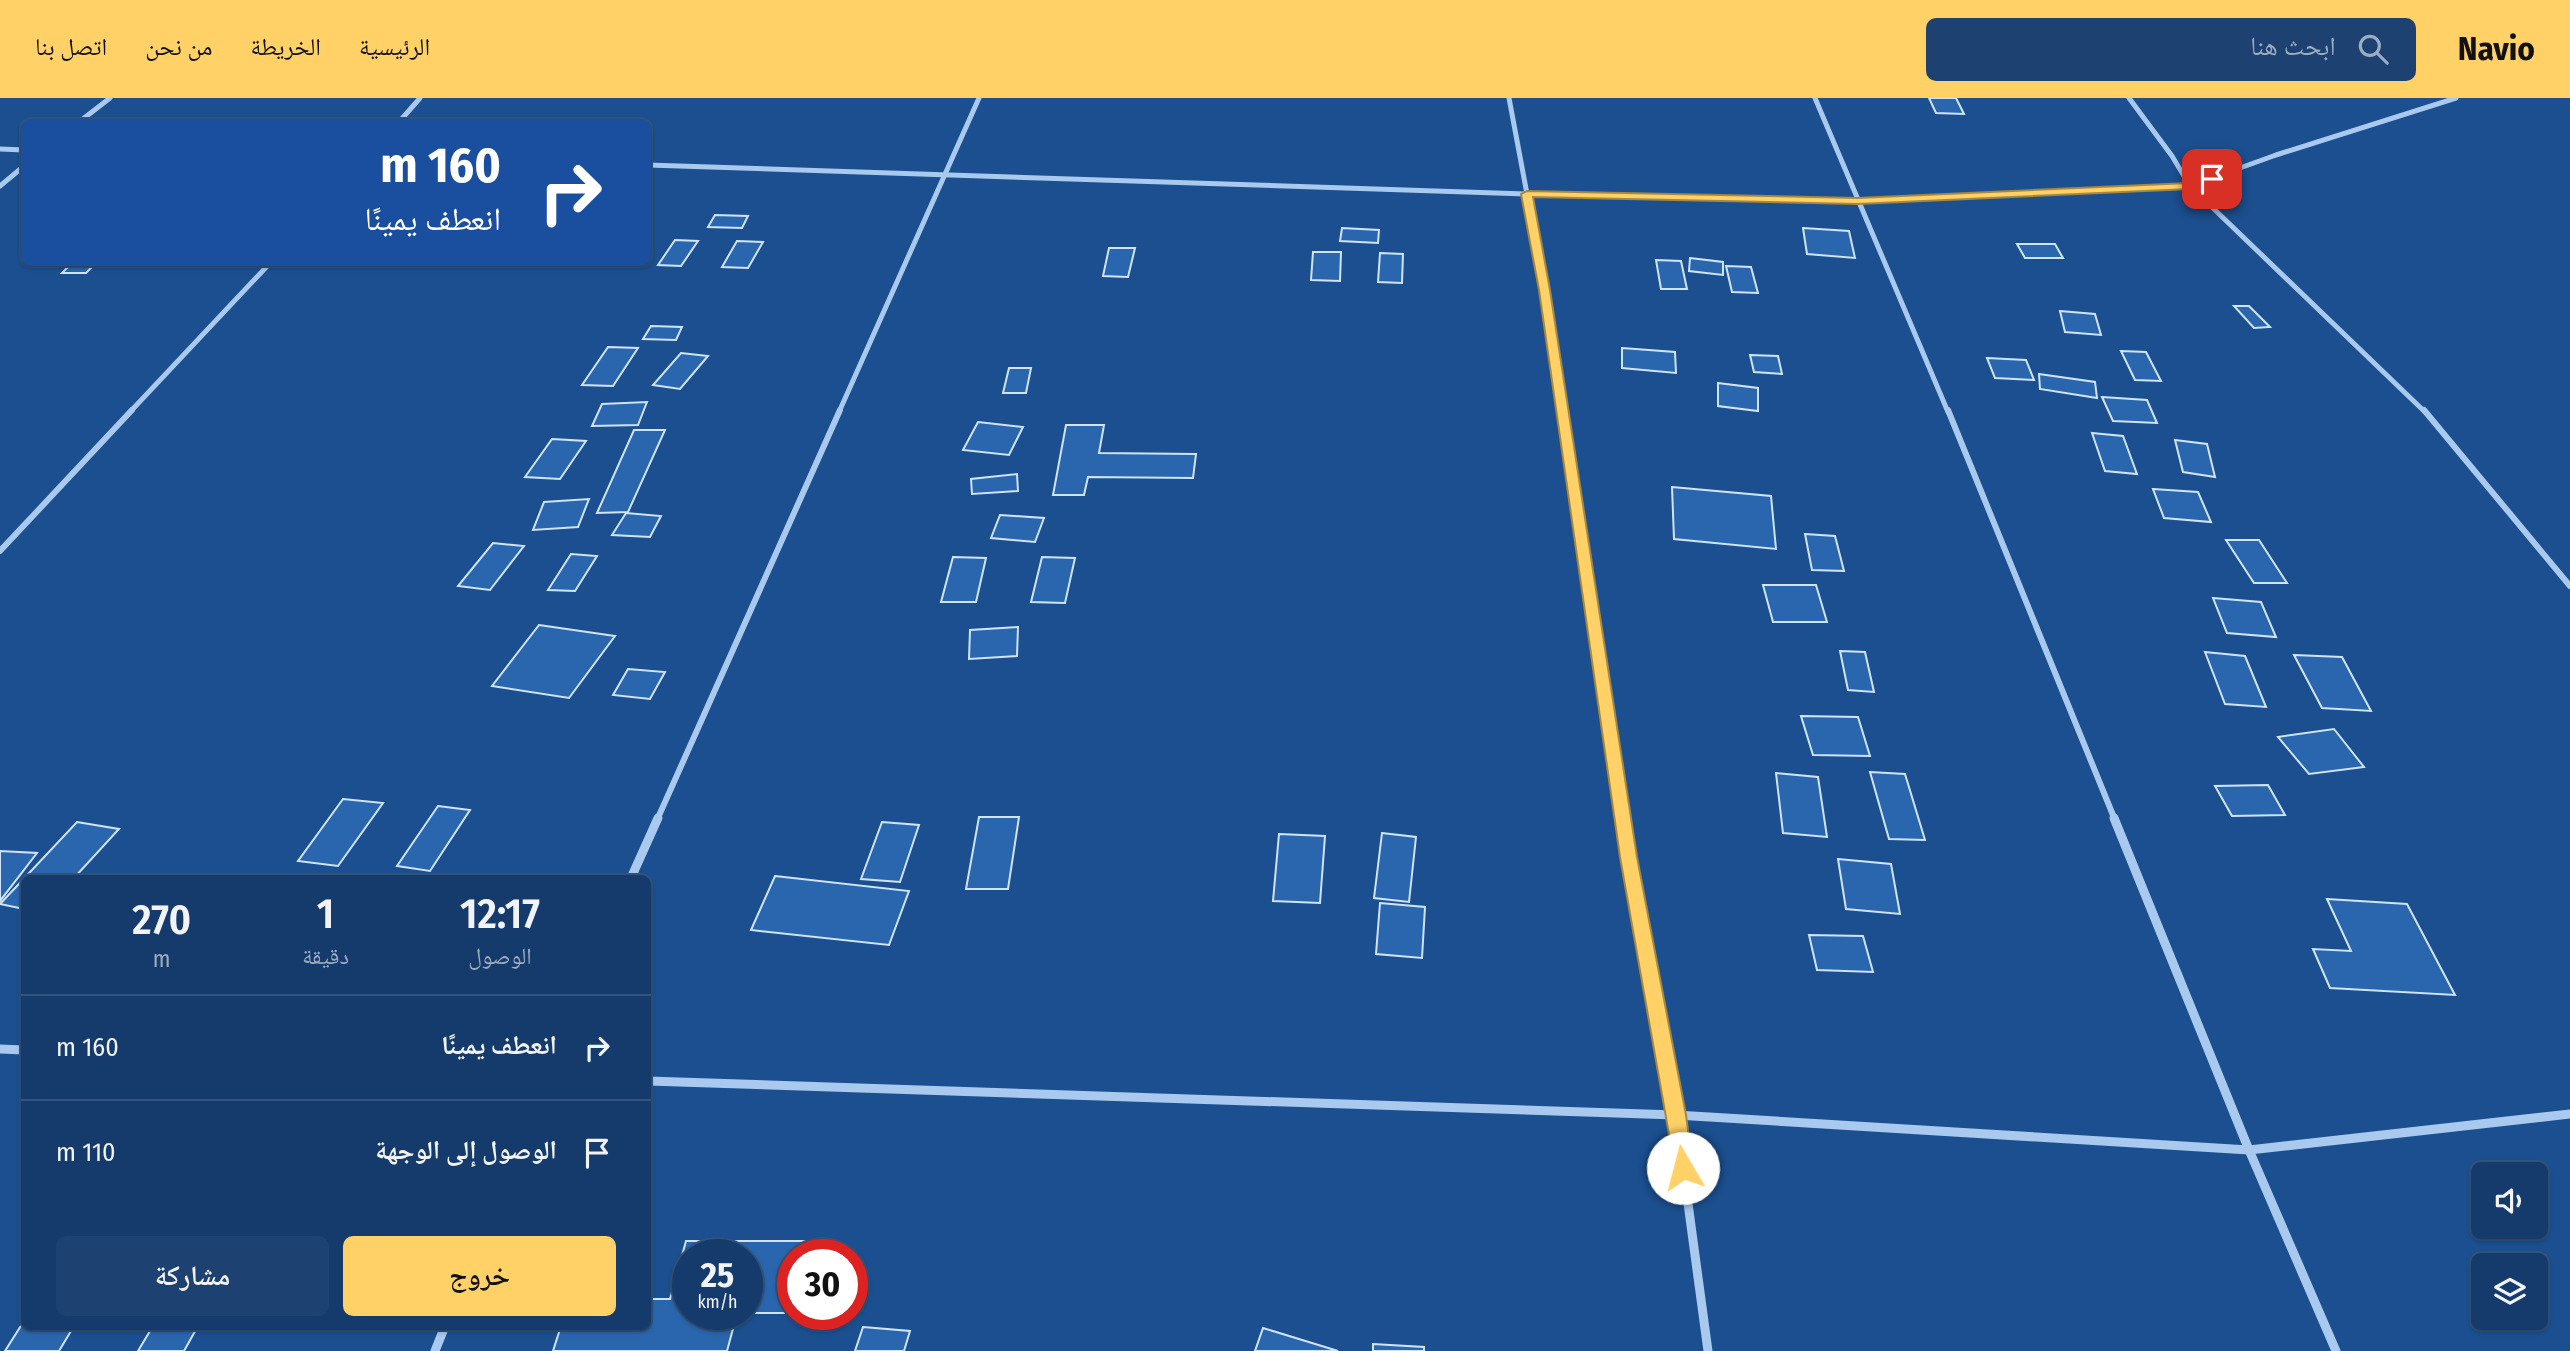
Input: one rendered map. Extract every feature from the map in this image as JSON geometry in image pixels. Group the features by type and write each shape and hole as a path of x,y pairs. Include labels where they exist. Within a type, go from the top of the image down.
{"street":[{"path":"83,119 110,98"},
{"path":"402,119 420,98"},
{"path":"632,875 979,98"},
{"path":"1509,98 1545,290 1628,857 1676,1115 1708,1351"},
{"path":"1815,98 1936,382 2249,1150 2336,1351"},
{"path":"2129,98 2190,186 2422,408 2570,586"},
{"path":"651,165 1527,194 1857,201 2190,186 2288,151 2456,98"},
{"path":"0,149 21,150"},
{"path":"0,186 21,168"},
{"path":"0,551 267,266"},
{"path":"0,1049 21,1050"},
{"path":"651,1081 1676,1115 2249,1150 2570,1114"},
{"path":"435,1351 443,1330"}],"building":[{"path":"1929,98 1956,98 1964,114 1936,113"},
{"path":"715,215 748,216 742,228 708,227"},
{"path":"1342,228 1379,230 1378,243 1340,241"},
{"path":"1803,228 1849,231 1855,258 1807,254"},
{"path":"675,240 698,241 681,266 658,265"},
{"path":"737,241 763,242 748,268 722,267"},
{"path":"2017,244 2055,244 2063,258 2025,258"},
{"path":"1109,248 1135,248 1128,277 1103,276"},
{"path":"1313,252 1341,252 1340,281 1311,280"},
{"path":"1380,253 1403,254 1402,283 1378,282"},
{"path":"1690,258 1723,262 1723,275 1689,271"},
{"path":"1656,260 1681,261 1687,289 1661,289"},
{"path":"69,266 93,266 86,273 62,273"},
{"path":"1726,266 1751,267 1758,293 1732,292"},
{"path":"2234,306 2249,306 2270,327 2254,328"},
{"path":"2060,311 2095,314 2101,335 2065,332"},
{"path":"651,326 682,327 676,340 643,339"},
{"path":"608,347 638,348 613,386 582,385"},
{"path":"1622,348 1675,352 1676,373 1622,368"},
{"path":"2121,351 2146,352 2161,381 2135,380"},
{"path":"681,353 708,356 680,389 653,385"},
{"path":"1750,355 1778,356 1782,374 1754,372"},
{"path":"1987,358 2026,360 2034,380 1995,378"},
{"path":"1009,368 1031,368 1026,393 1003,393"},
{"path":"2039,374 2095,382 2097,398 2040,389"},
{"path":"1718,383 1758,388 1758,411 1718,406"},
{"path":"2102,397 2147,400 2157,423 2113,421"},
{"path":"647,402 638,425 592,426 602,404"},
{"path":"978,422 1023,427 1009,455 963,450"},
{"path":"1066,425 1104,425 1099,453 1196,454 1193,478 1088,477 1084,495 1053,495"},
{"path":"634,430 665,430 628,512 597,513"},
{"path":"2092,433 2123,436 2137,474 2105,471"},
{"path":"552,439 586,441 560,479 525,477"},
{"path":"2175,440 2207,444 2215,477 2183,472"},
{"path":"1017,474 1018,491 972,494 971,479"},
{"path":"1672,487 1771,496 1776,549 1674,539"},
{"path":"2153,489 2198,492 2211,522 2164,518"},
{"path":"589,499 578,527 533,530 544,502"},
{"path":"626,513 661,516 650,537 612,535"},
{"path":"1000,515 1044,518 1035,542 991,538"},
{"path":"1805,534 1835,536 1844,571 1812,570"},
{"path":"2226,540 2259,540 2287,583 2254,583"},
{"path":"493,543 524,546 490,590 458,586"},
{"path":"571,554 597,556 575,591 548,590"},
{"path":"953,557 986,558 976,602 941,602"},
{"path":"1042,557 1075,558 1065,603 1031,602"},
{"path":"1763,585 1816,585 1827,622 1773,622"},
{"path":"2213,598 2261,602 2276,637 2227,633"},
{"path":"539,625 615,636 569,698 492,686"},
{"path":"1018,627 1017,656 969,659 970,630"},
{"path":"1840,651 1865,652 1874,692 1848,690"},
{"path":"2205,652 2245,656 2266,707 2225,704"},
{"path":"2294,655 2342,657 2371,711 2322,708"},
{"path":"628,669 665,672 650,699 613,695"},
{"path":"1801,716 1858,717 1870,756 1813,755"},
{"path":"2334,729 2364,767 2309,774 2278,737"},
{"path":"1870,772 1905,774 1925,840 1889,839"},
{"path":"1776,773 1818,777 1827,837 1783,833"},
{"path":"2268,785 2285,815 2232,816 2215,786"},
{"path":"343,799 383,803 338,866 298,861"},
{"path":"438,806 470,810 430,871 397,866"},
{"path":"979,817 1019,817 1008,889 966,889"},
{"path":"77,822 119,829 77,875 27,875"},
{"path":"882,822 919,825 900,882 861,879"},
{"path":"1382,833 1416,837 1409,902 1374,898"},
{"path":"1279,834 1325,836 1320,903 1273,901"},
{"path":"0,851 37,853 0,901"},
{"path":"1838,859 1891,864 1900,914 1846,909"},
{"path":"775,876 909,891 889,945 751,930"},
{"path":"21,881 21,908 0,904"},
{"path":"2327,899 2407,904 2455,995 2330,988 2313,949 2351,951"},
{"path":"1380,903 1425,907 1422,958 1376,954"},
{"path":"1809,935 1863,936 1873,972 1817,970"},
{"path":"763,1241 777,1241 777,1313 763,1313"},
{"path":"672,1292 672,1330 733,1330 727,1351 553,1351 560,1330 651,1330 651,1299 670,1299"},
{"path":"21,1326 21,1330 72,1330 59,1351 5,1351"},
{"path":"868,1327 910,1331 904,1351 855,1351 862,1330 868,1330"},
{"path":"1263,1328 1338,1351 1255,1351"},
{"path":"151,1330 196,1330 184,1351 138,1351"},
{"path":"1373,1344 1424,1347 1424,1351 1373,1351"}],"route":[{"path":"1683,1168 1676,1115 1628,857 1545,290 1527,194 1857,201 2190,186 2212,179"}]}
